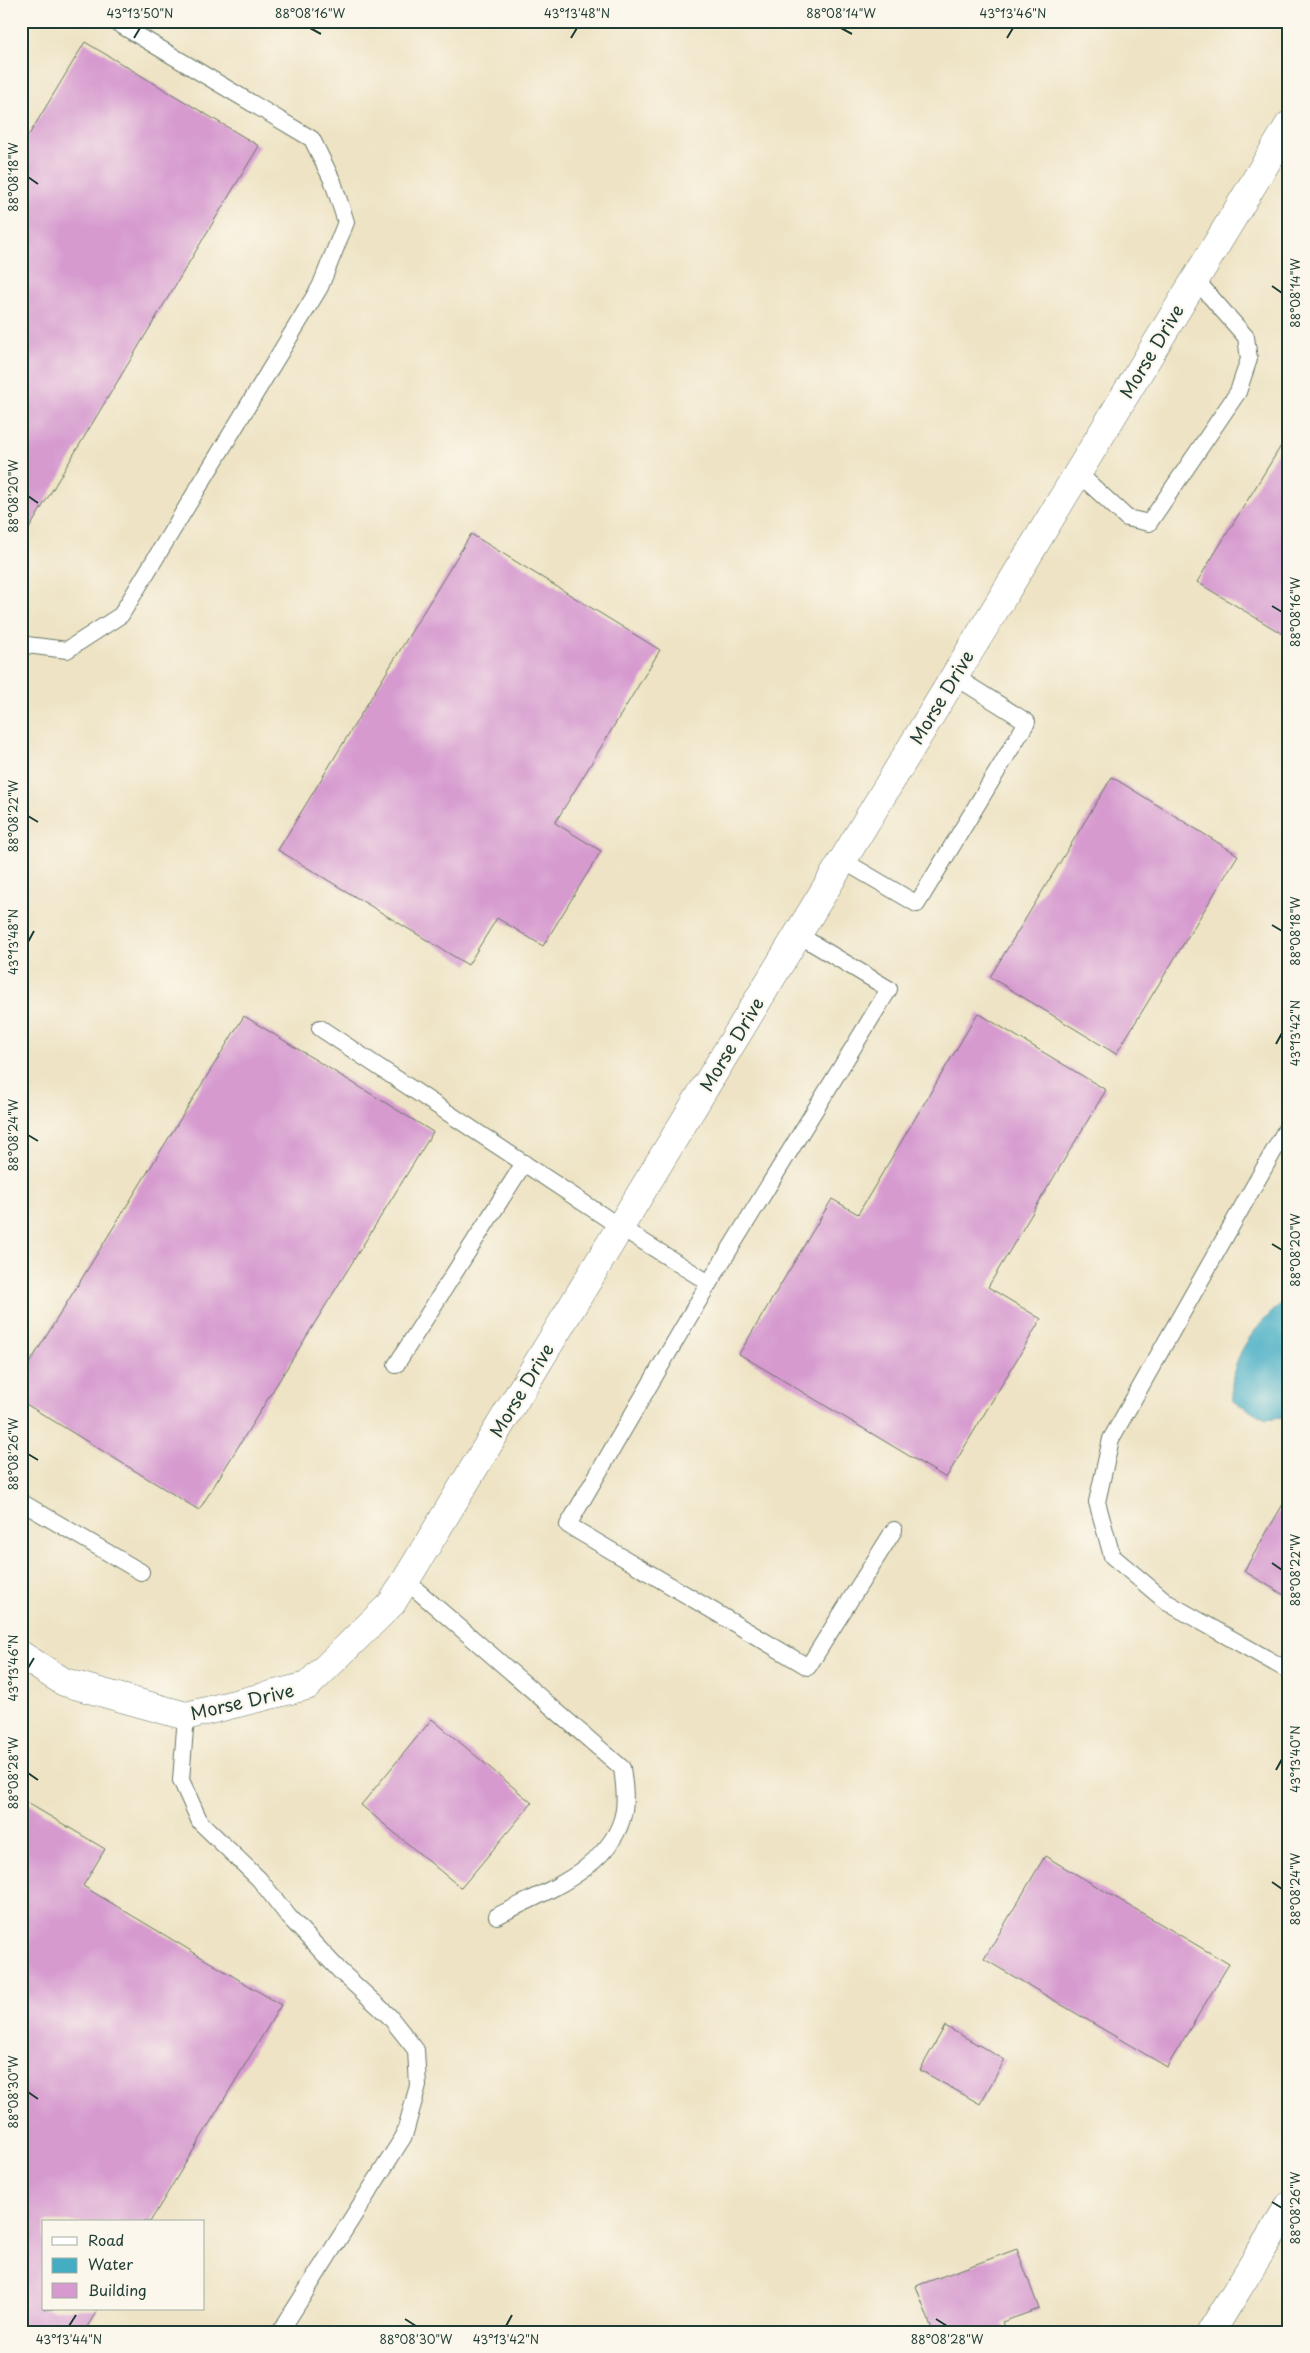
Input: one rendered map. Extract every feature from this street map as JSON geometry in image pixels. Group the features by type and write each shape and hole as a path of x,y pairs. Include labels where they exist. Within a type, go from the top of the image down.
{"street":[{"name":"Morse Drive","path":"21,1655 64,1682 186,1716 308,1686 392,1603 1289,125"},
{"path":"1211,2332 1289,2206"}],"lane":[{"path":"21,642 27,645 67,650 121,615 320,286 346,222 333,182 312,139 114,21"},
{"path":"1078,473 1127,518 1149,523 1238,392 1249,359 1246,337 1195,279"},
{"path":"842,860 917,904 1027,722 954,676"},
{"path":"798,934 889,989 709,1283 568,1525 808,1668 894,1530"},
{"path":"320,1028 620,1227 709,1283"},
{"path":"1289,1124 1111,1439 1096,1502 1112,1556 1168,1603 1289,1671"},
{"path":"396,1365 524,1164"},
{"path":"21,1502 141,1572"},
{"path":"406,1580 622,1768 625,1794 624,1812 617,1830 604,1850 579,1873 552,1890 497,1916"},
{"path":"186,1716 181,1780 200,1822 259,1879 289,1917 340,1971 389,2016 416,2050 418,2086 404,2136 280,2332"}],"water":[{"path":"1284,1301 1289,1302 1289,1409 1282,1417 1266,1419 1233,1401 1232,1386 1234,1372 1238,1358 1253,1333"}],"building":[{"path":"85,42 259,146 21,542 21,148"},
{"path":"1289,433 1289,638 1197,582"},
{"path":"471,534 660,650 555,823 601,851 543,946 497,918 468,965 278,850"},
{"path":"1112,777 1238,855 1116,1054 990,977"},
{"path":"978,1013 1106,1090 988,1287 1041,1319 946,1478 739,1354 832,1199 858,1214"},
{"path":"244,1016 433,1132 199,1510 21,1401 21,1377"},
{"path":"1289,1494 1289,1598 1244,1571"},
{"path":"432,1719 532,1803 461,1888 361,1805"},
{"path":"21,1799 105,1849 83,1886 281,2005 151,2220 42,2220 42,2310 97,2310 84,2332 21,2332"},
{"path":"1045,1856 1229,1964 1167,2067 984,1959"},
{"path":"945,2026 1005,2060 980,2104 920,2070"},
{"path":"1017,2249 1039,2309 1002,2322 1006,2332 933,2332 916,2286"}]}
